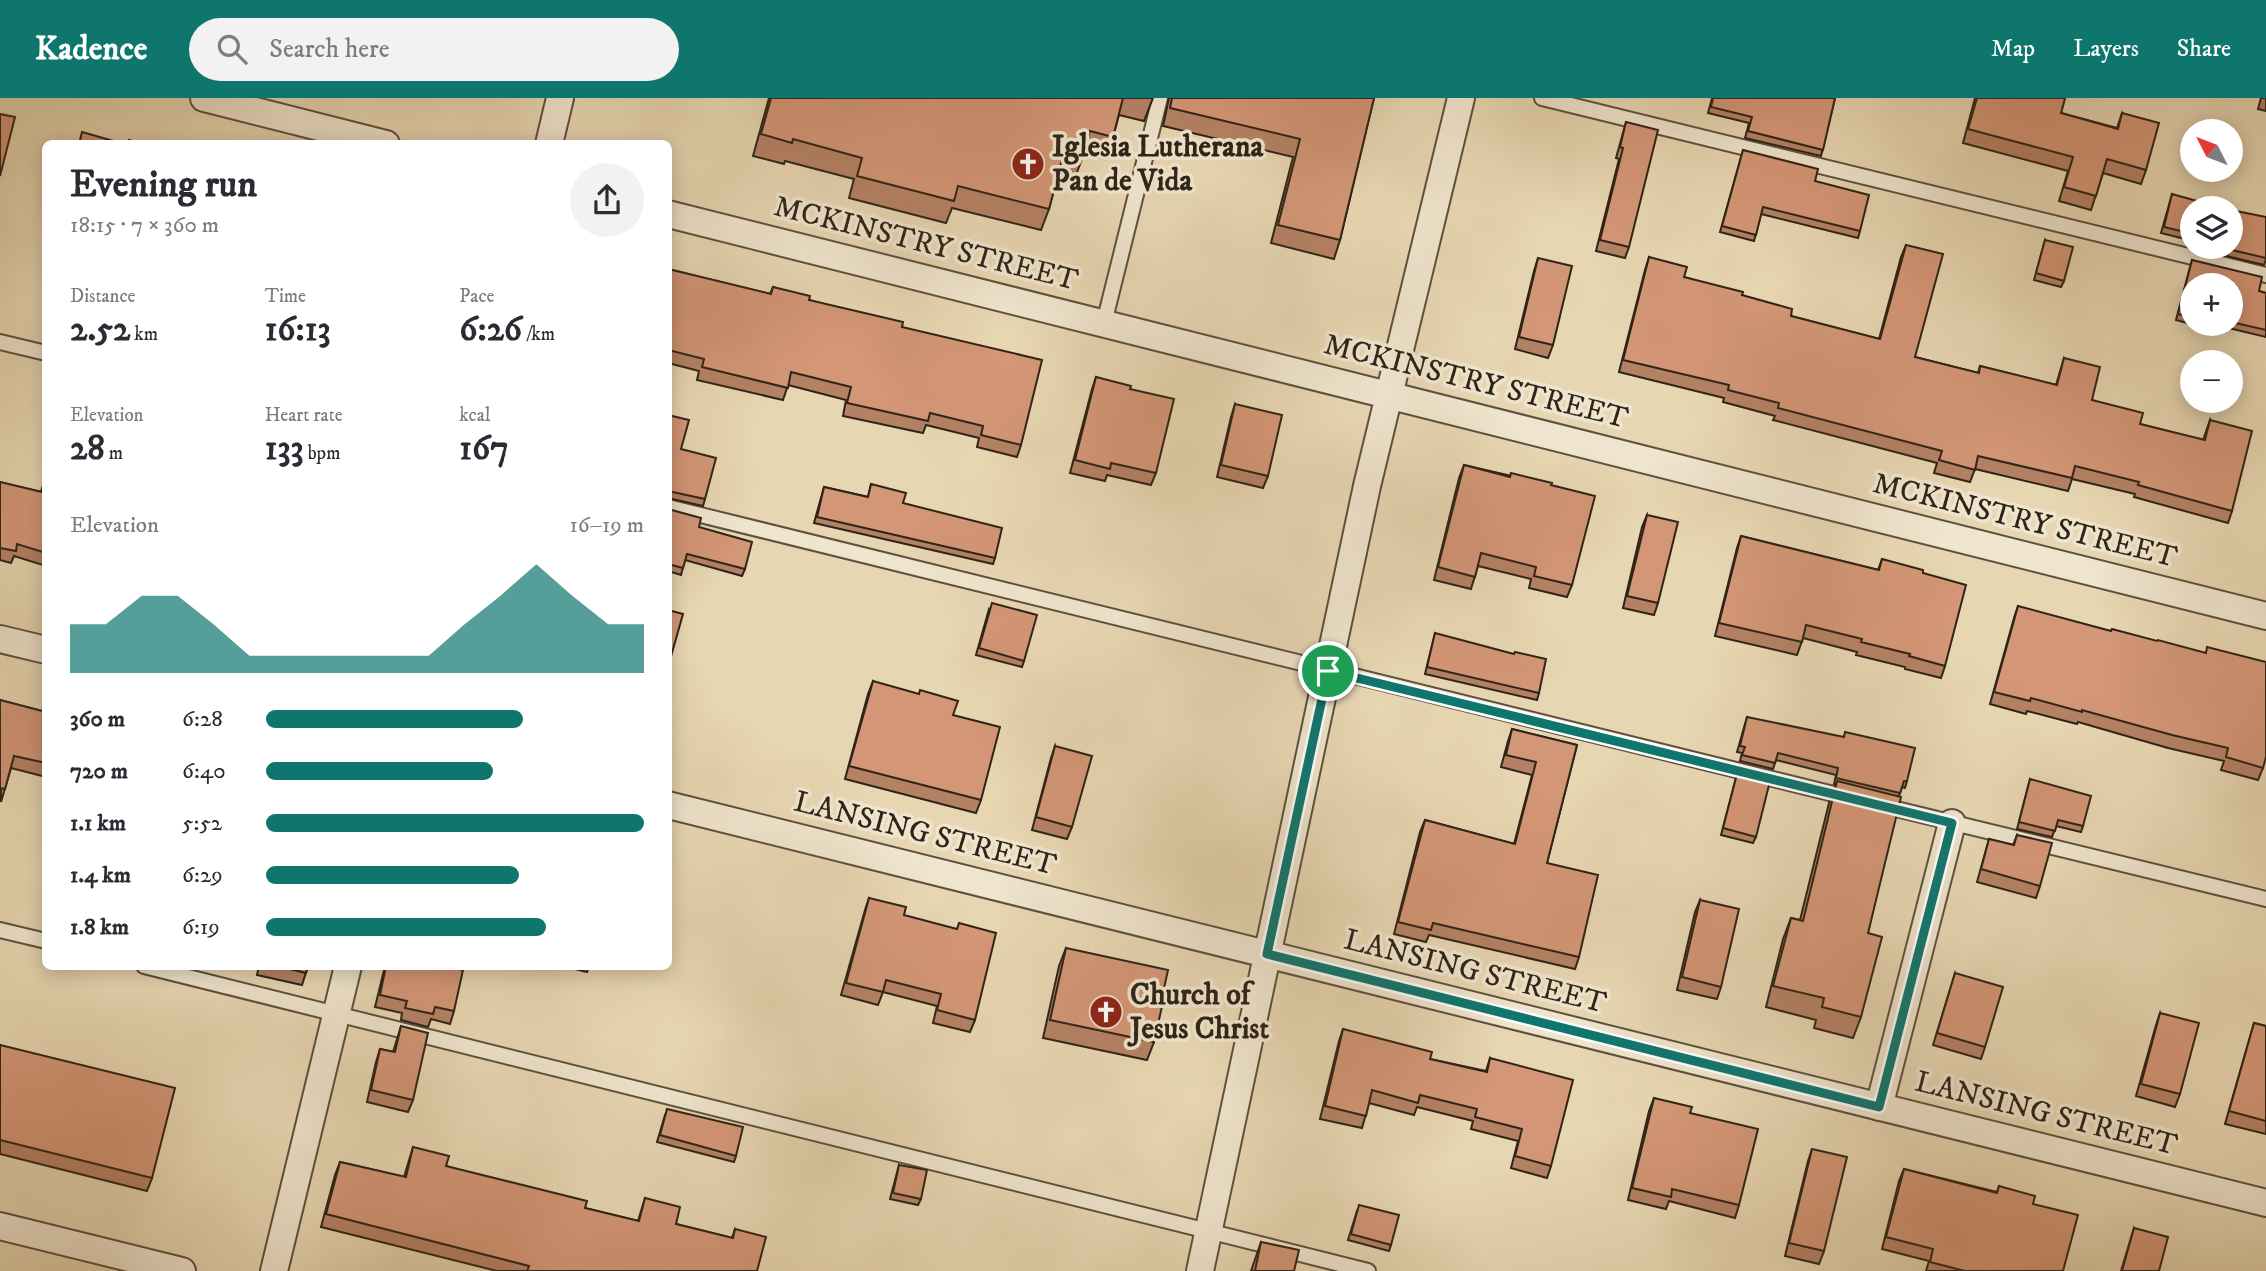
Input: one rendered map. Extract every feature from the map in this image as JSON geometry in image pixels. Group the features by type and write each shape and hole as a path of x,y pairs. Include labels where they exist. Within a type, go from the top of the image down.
{"street":[{"path":"204,98 370,140"},
{"path":"550,140 560,98"},
{"path":"1200,1271 1328,671 1390,394 1461,98"},
{"name":"MCKINSTRY STREET","path":"672,215 2266,616"},
{"path":"0,639 42,649"},
{"name":"LANSING STREET","path":"672,806 2266,1203"},
{"path":"1879,1107 1952,823"},
{"path":"274,1271 347,970"},
{"path":"0,1226 182,1271"}],"lane":[{"path":"1104,323 1160,98"},
{"path":"1542,98 2266,275"},
{"path":"0,342 42,352"},
{"path":"672,508 2266,899"},
{"path":"0,930 42,940"},
{"path":"160,970 1368,1271"}],"building":[{"path":"771,98 1123,98 1113,137 1090,131 1084,153 1065,148 1049,209 958,186 954,201 857,176 862,158 793,139 792,143 761,134"},
{"path":"1172,98 1374,98 1340,240 1278,225 1300,139 1170,108"},
{"path":"1713,98 1835,98 1823,150 1748,131 1752,117 1711,107"},
{"path":"1977,98 2065,98 2061,113 2118,129 2122,113 2159,123 2146,170 2107,159 2096,196 2064,187 2073,157 1968,129"},
{"path":"0,114 15,117 0,176"},
{"path":"1626,122 1658,130 1629,247 1600,240 1623,148 1620,147"},
{"path":"82,132 110,140 80,140"},
{"path":"1743,150 1818,169 1815,181 1869,195 1860,231 1763,207 1756,235 1722,226"},
{"path":"2172,194 2180,196 2180,231 2164,227"},
{"path":"2243,212 2266,217 2266,258 2243,253"},
{"path":"2045,240 2073,247 2064,281 2036,273"},
{"path":"1906,245 1943,254 1915,357 1979,373 1980,366 2057,385 2064,358 2100,367 2092,400 2143,413 2140,424 2205,440 2210,420 2252,431 2232,511 2138,485 2139,482 2075,466 2072,478 1978,456 1975,470 1939,460 1942,451 1778,408 1779,403 1728,390 1729,385 1623,360 1649,257 1687,267 1684,277 1743,292 1742,295 1792,309 1791,316 1880,339"},
{"path":"1538,258 1572,266 1553,345 1519,337"},
{"path":"2192,260 2262,277 2259,291 2266,293 2266,330 2243,325 2243,273 2189,273"},
{"path":"672,270 771,294 773,287 810,296 809,300 903,322 902,327 1042,360 1021,445 981,435 983,426 930,413 928,421 847,403 851,387 791,372 788,388 702,367 704,359 672,351"},
{"path":"1096,377 1131,386 1130,389 1174,399 1156,473 1111,463 1110,469 1075,460"},
{"path":"1235,404 1282,415 1268,476 1221,465"},
{"path":"672,416 689,420 681,449 716,458 705,499 672,492"},
{"path":"1464,465 1510,477 1511,473 1595,496 1572,585 1534,576 1536,567 1481,553 1475,577 1438,567"},
{"path":"0,482 42,492 42,552 17,544 16,551 0,548"},
{"path":"871,484 906,493 903,503 1002,528 995,558 817,517 824,487 868,497"},
{"path":"672,510 701,518 699,527 752,542 745,569 687,554 683,568 672,565"},
{"path":"1647,515 1678,522 1658,603 1627,596"},
{"path":"1741,536 1879,570 1882,559 1966,585 1945,666 1861,642 1862,639 1806,625 1802,642 1719,623"},
{"path":"992,603 1037,615 1024,661 979,648"},
{"path":"2018,606 2206,653 2207,647 2266,662 2266,757 2263,768 2226,757 2228,748 2082,710 1994,692"},
{"path":"672,611 683,614 672,653"},
{"path":"1435,633 1514,654 1515,652 1546,659 1539,693 1427,667"},
{"path":"873,681 919,694 920,690 958,701 953,715 1000,727 981,800 849,766"},
{"path":"0,700 42,711 42,762 14,756 5,789 0,788"},
{"path":"1747,717 1844,737 1845,732 1915,748 1907,781 1904,781 1900,793 1836,778 1838,768 1778,753 1775,763 1742,755 1745,747 1740,746"},
{"path":"1512,729 1577,745 1547,863 1598,875 1579,957 1433,923 1431,930 1398,922 1425,820 1515,844 1536,762 1506,755"},
{"path":"1055,746 1092,756 1072,827 1036,817"},
{"path":"1737,774 1770,781 1756,837 1723,828"},
{"path":"2030,779 2091,796 2083,826 2058,820 2055,831 2019,822"},
{"path":"1837,781 1901,797 1868,933 1882,937 1861,1017 1822,1007 1824,998 1773,986 1791,918 1803,921"},
{"path":"2017,835 2052,843 2040,886 1981,869 1989,839 2014,845"},
{"path":"869,898 906,907 904,915 957,929 959,923 996,933 975,1020 937,1010 941,994 886,980 883,992 846,983"},
{"path":"1700,900 1739,909 1721,987 1682,977"},
{"name":"Church of Jesus Christ","path":"1066,948 1168,970 1154,1042 1050,1020"},
{"path":"385,970 463,970 454,1011 435,1007 433,1014 405,1008 407,1001 380,995"},
{"path":"1955,973 2003,987 1985,1047 1937,1033"},
{"path":"2160,1013 2199,1023 2180,1094 2141,1084"},
{"path":"2254,1023 2266,1026 2266,1121 2229,1111"},
{"path":"401,1026 428,1033 413,1100 371,1090 380,1049 395,1052"},
{"path":"1343,1029 1432,1052 1430,1059 1487,1072 1490,1058 1573,1080 1551,1166 1515,1156 1522,1129 1475,1117 1477,1109 1420,1095 1418,1103 1372,1090 1366,1116 1325,1106"},
{"path":"0,1045 175,1088 152,1178 0,1140"},
{"path":"1654,1098 1692,1107 1690,1113 1758,1129 1739,1205 1672,1189 1671,1197 1632,1188"},
{"path":"667,1109 743,1127 736,1156 660,1135"},
{"path":"413,1147 449,1156 446,1166 587,1201 585,1208 639,1221 645,1198 680,1207 676,1224 733,1238 735,1229 766,1237 757,1271 527,1271 529,1266 326,1214 340,1162 406,1177"},
{"path":"1812,1149 1847,1157 1824,1251 1789,1243"},
{"path":"899,1165 927,1170 921,1199 893,1193"},
{"path":"1904,1169 1997,1193 1999,1186 2035,1196 2033,1204 2078,1215 2063,1271 1965,1271 1930,1262 1933,1249 1886,1237"},
{"path":"1359,1205 1399,1215 1391,1245 1351,1234"},
{"path":"2134,1228 2168,1237 2159,1271 2122,1271"},
{"path":"1261,1242 1299,1250 1294,1271 1255,1271"}],"place":[{"name":"Iglesia Lutherana Pan de Vida","path":"1028,164"},
{"name":"Church of Jesus Christ","path":"1106,1012"}],"route":[{"path":"1328,671 1952,823 1879,1107 1267,954 1328,671"}]}
